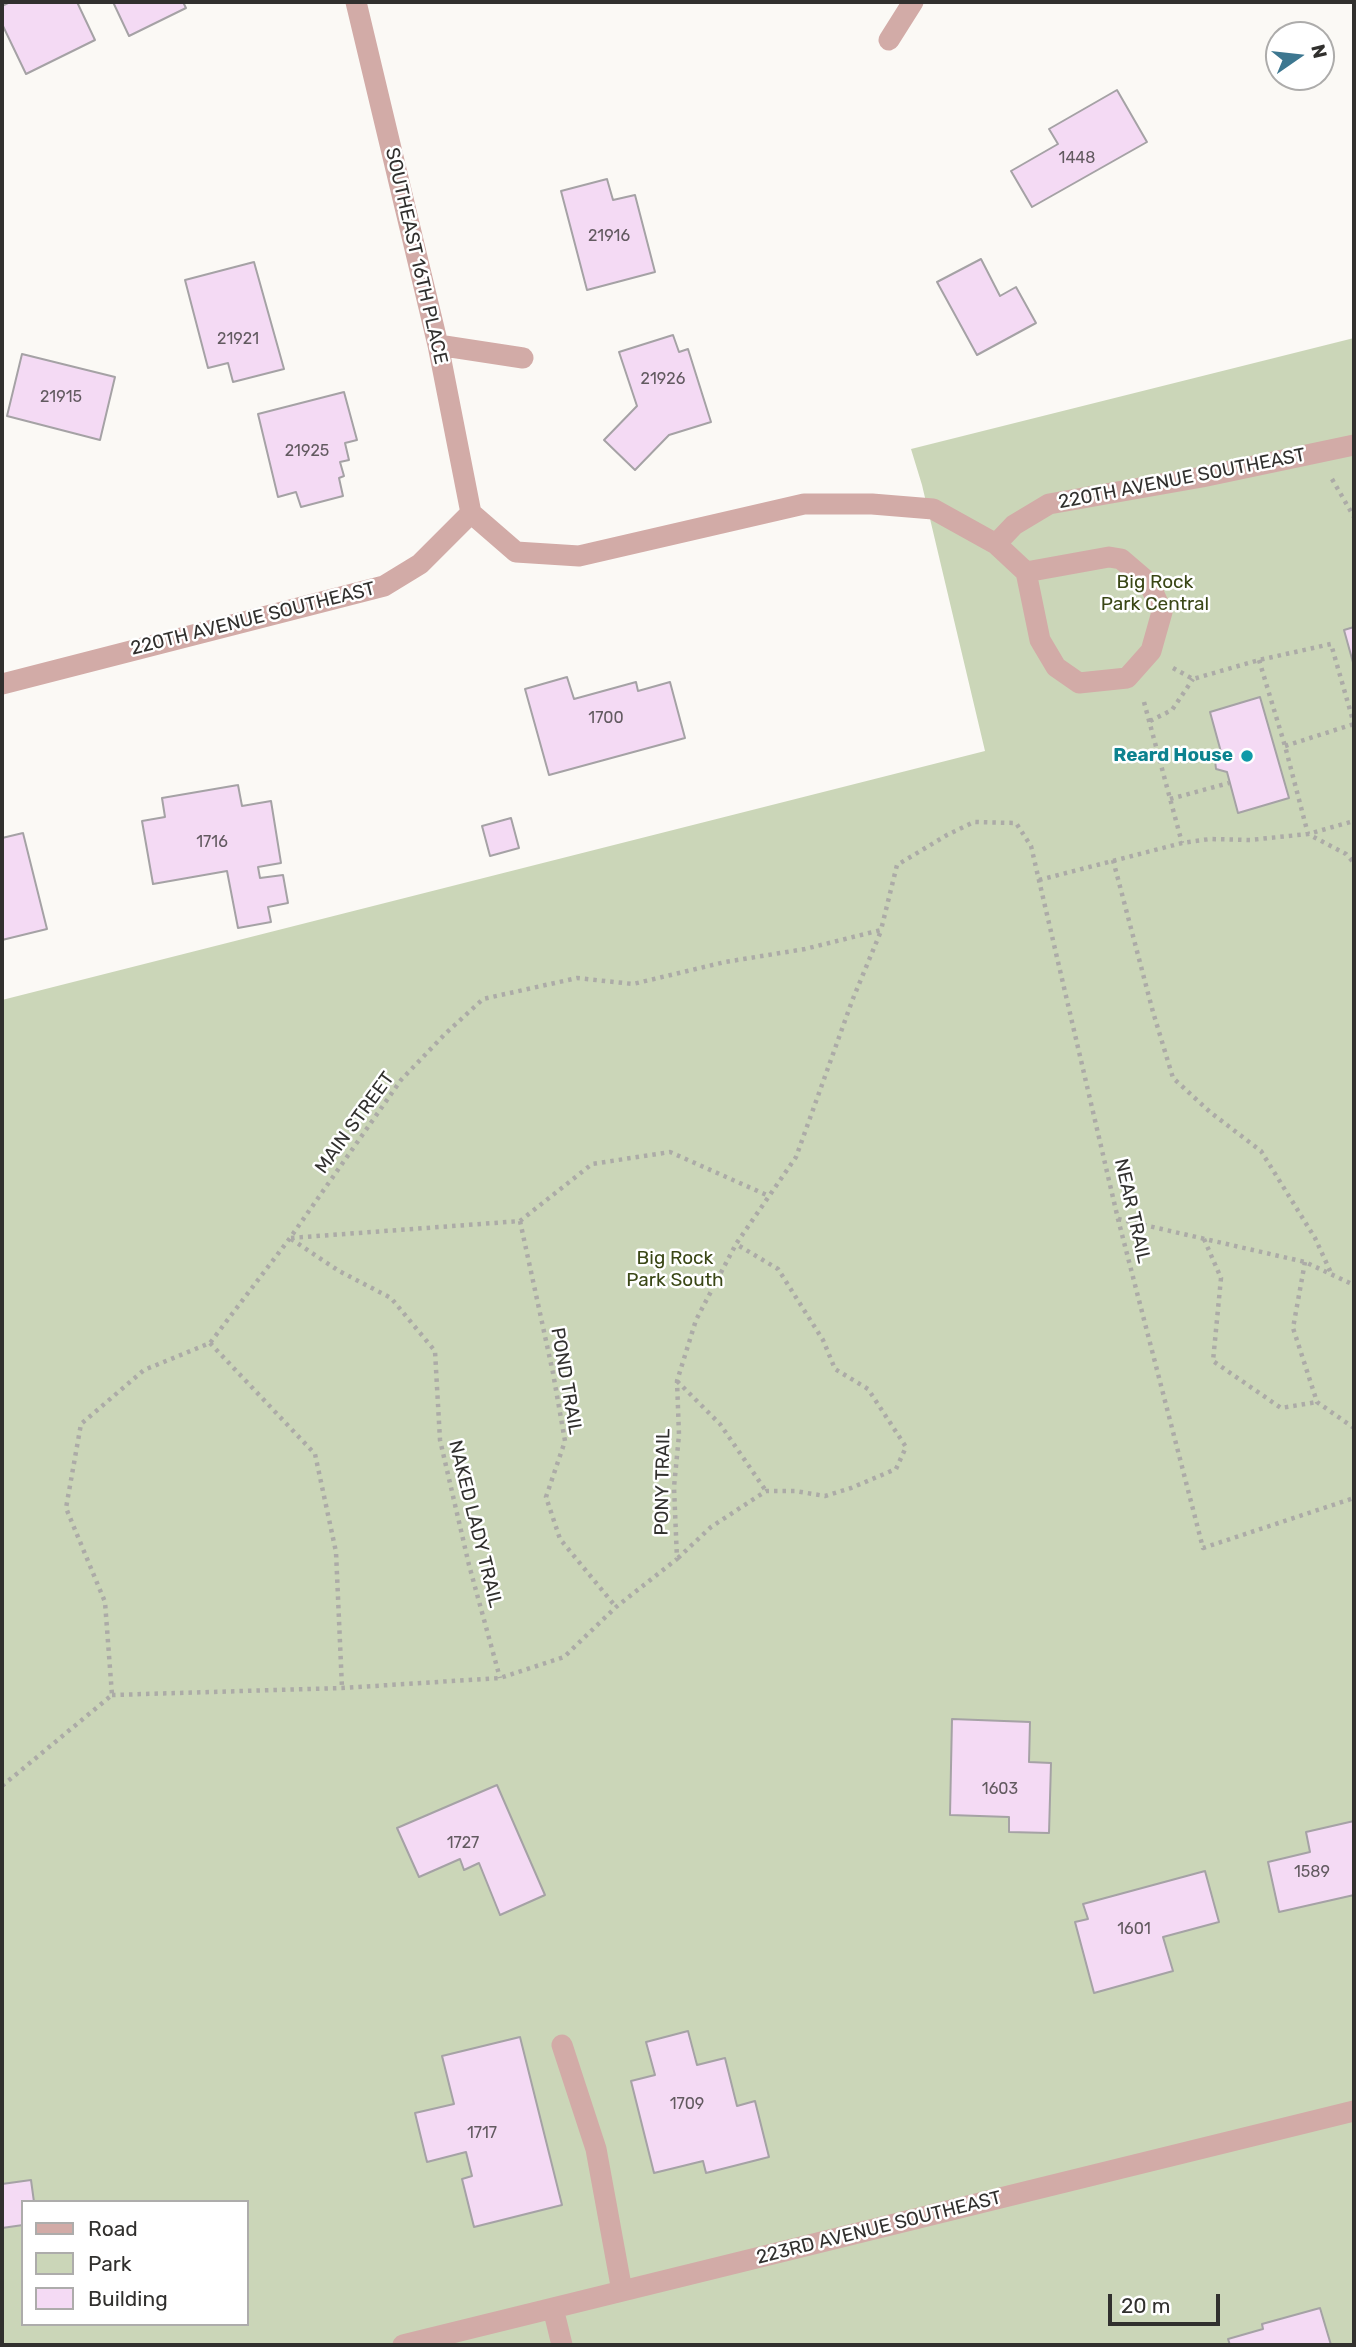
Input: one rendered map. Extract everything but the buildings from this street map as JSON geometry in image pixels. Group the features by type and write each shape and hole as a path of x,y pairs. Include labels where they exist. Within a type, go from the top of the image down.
{"street":[{"name":"SOUTHEAST 16TH PLACE","path":"356,2 438,345 471,513"},
{"path":"889,40 914,2"},
{"path":"438,345 523,358"},
{"name":"220TH AVENUE SOUTHEAST","path":"996,544 1014,525 1049,504 1135,490 1354,444"},
{"path":"471,513 516,552 579,556 804,504 872,504 933,509 996,544 1026,572 1040,640 1056,667 1079,683 1127,678 1151,651 1162,612 1149,583 1121,559 1108,557 1026,572"},
{"name":"220TH AVENUE SOUTHEAST","path":"2,684 384,586 420,564 471,513"},
{"path":"562,2045 596,2149 622,2291"},
{"name":"223RD AVENUE SOUTHEAST","path":"403,2345 1354,2111"},
{"path":"553,2308 562,2345"}],"path":[{"path":"1317,453 1354,517"},
{"path":"1150,721 1172,710 1193,679 1259,660 1331,644 1354,724 1285,746"},
{"path":"1151,651 1174,669 1193,679"},
{"path":"1259,660 1308,834 1346,855 1354,863"},
{"path":"1127,678 1142,694 1182,843"},
{"path":"1170,799 1229,783"},
{"path":"881,930 897,865 974,822 1016,823 1031,846 1038,880 1182,843 1308,834 1354,821"},
{"path":"1113,860 1153,1012 1174,1078 1210,1112 1261,1150 1315,1238 1332,1275"},
{"name":"NEAR TRAIL","path":"1038,880 1118,1219 1203,1548 1354,1498"},
{"name":"PONY TRAIL","path":"112,1695 342,1688 500,1678 565,1657 616,1607 677,1559 674,1487 679,1436 677,1381 696,1320 736,1244 796,1157 852,1001 881,930"},
{"name":"MAIN STREET","path":"210,1343 290,1238 401,1080 483,999 577,978 633,984 725,962 805,949 881,930"},
{"path":"290,1238 520,1220 592,1164 670,1152 769,1196"},
{"path":"1118,1219 1305,1262 1354,1285"},
{"name":"POND TRAIL","path":"520,1220 565,1441 546,1497 560,1539 616,1607"},
{"name":"NAKED LADY TRAIL","path":"290,1238 339,1271 391,1298 435,1351 440,1440 500,1678"},
{"path":"1204,1239 1221,1278 1213,1361 1281,1408 1317,1402"},
{"path":"677,1559 710,1527 766,1491 795,1491 825,1496 851,1488 896,1469 906,1447 868,1389 835,1369 823,1340 778,1269 736,1244"},
{"path":"1305,1262 1293,1328 1317,1402 1354,1428"},
{"path":"2,1786 112,1695 105,1602 66,1508 81,1423 144,1370 210,1343 315,1454 336,1552 342,1688"},
{"path":"677,1381 720,1424 766,1491"}],"green space":[{"path":"1354,338 1354,2345 2,2345 2,1000 985,751 922,485 911,449"}],"place":[{"name":"Reard House","path":"1247,756"}],"park label":[{"name":"Big Rock Park Central","path":"1155,594"},
{"name":"Big Rock Park South","path":"675,1270"}]}
